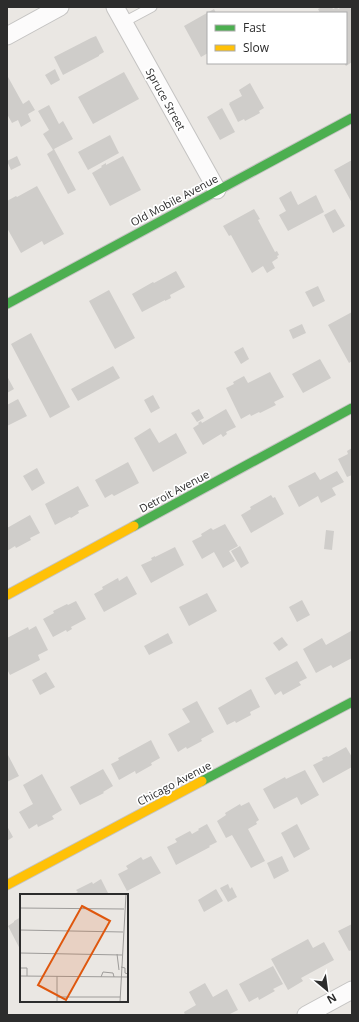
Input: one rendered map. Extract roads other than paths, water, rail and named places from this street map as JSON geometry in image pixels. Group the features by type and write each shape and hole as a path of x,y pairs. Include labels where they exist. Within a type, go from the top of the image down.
{"street":[{"path":"7,36 60,7"},
{"name":"Spruce Street","path":"115,7 218,190"},
{"name":"Old Mobile Avenue","path":"7,304 352,118"},
{"name":"Detroit Avenue","path":"7,595 352,408"},
{"name":"Chicago Avenue","path":"7,885 352,702"},
{"path":"306,1015 352,990"}],"lane":[{"path":"124,22 152,7"}]}
